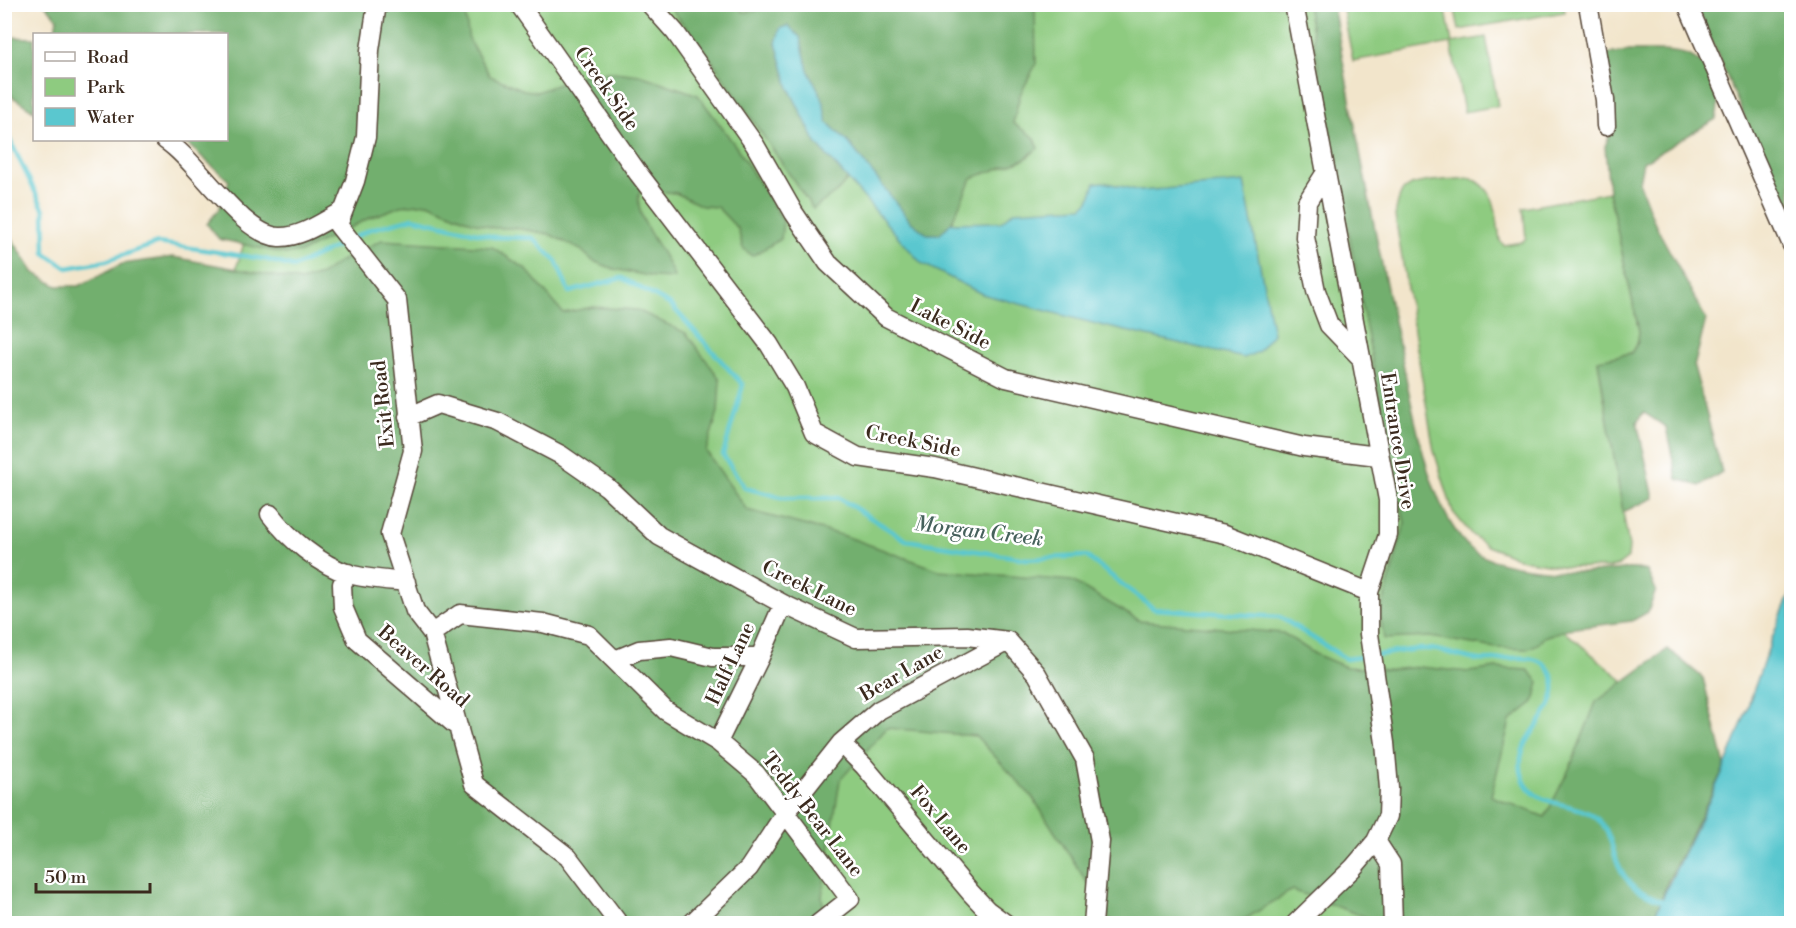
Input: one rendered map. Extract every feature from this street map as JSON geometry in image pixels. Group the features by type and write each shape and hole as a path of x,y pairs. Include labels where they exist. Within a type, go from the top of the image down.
{"street":[{"path":"166,141 193,165 225,201 267,234 292,236 340,218 355,181 366,137 370,50 377,4"},
{"name":"Creek Side","path":"519,4 638,173 769,344 795,387 814,433 858,457 935,468 1225,534 1370,592"},
{"name":"Lake Side","path":"650,4 675,32 755,145 794,213 828,263 886,317 1006,378 1304,447 1378,456"},
{"name":"Entrance Drive","path":"1294,4 1388,500 1388,535 1370,592 1369,634 1389,788 1388,816 1376,841 1353,868 1295,924"},
{"path":"1588,4 1605,100 1606,126"},
{"path":"1687,4 1791,245"},
{"path":"1326,172 1306,202 1305,237 1316,291 1329,325 1361,358"},
{"name":"Exit Road","path":"340,218 363,258 397,300 413,451 390,534 415,611 432,633 474,783 568,857 619,924"},
{"name":"Creek Lane","path":"408,417 438,404 498,422 561,455 607,487 659,536 783,604 856,638 968,636 1008,641"},
{"path":"270,514 282,531 320,558 348,573 406,582"},
{"name":"Beaver Road","path":"348,573 342,584 343,607 357,640 459,728"},
{"name":"Half Lane","path":"718,742 783,604"},
{"name":"Teddy Bear Lane","path":"432,633 460,614 543,623 590,635 666,711 718,742 756,774 784,815 850,899 818,924"},
{"path":"1008,641 1037,674 1085,759 1100,842 1093,924"},
{"name":"Bear Lane","path":"691,924 749,868 784,815 842,743 879,710 1008,641"},
{"path":"615,660 639,650 671,647 713,657 760,657"},
{"name":"Fox Lane","path":"842,743 872,775 970,892 987,910 1005,924"},
{"path":"1376,841 1391,864 1393,924"}],"green space":[{"path":"764,4 1035,5 1036,64 1020,95 1013,123 1035,138 1038,148 1025,159 972,178 951,223 940,234 927,234 911,222 849,143 827,122 822,97 808,70 800,37 788,26 780,28 776,43 789,88 816,143 848,179 838,191 813,209 707,53 668,5 738,5 743,12 756,11"},
{"path":"45,5 464,5 469,40 490,76 524,90 537,92 589,73 614,72 640,75 698,95 737,148 783,221 781,239 752,256 743,248 738,229 717,207 702,206 676,193 640,190 639,201 645,224 674,278 654,277 614,269 593,261 581,250 549,234 515,228 494,228 472,222 428,203 401,206 369,218 302,252 286,254 219,239 207,224 219,209 229,181 184,141 228,141 228,33 50,33 55,31 57,18"},
{"path":"318,5 1317,5 1418,453 1451,536 1725,766 1668,881 1652,923 524,923 161,510"},
{"path":"1307,5 1333,5 1372,217 1416,423 1423,452 1442,507 1455,530 1470,548 1480,555 1510,565 1564,571 1593,572 1627,569 1647,571 1656,590 1648,612 1632,621 1568,629 1544,637 1538,644 1527,649 1496,648 1430,637 1384,639 1380,615 1405,523 1385,431"},
{"path":"1342,5 1445,5 1452,43 1486,37 1498,106 1464,112 1451,43 1353,61"},
{"path":"1454,5 1564,5 1565,12 1459,30"},
{"path":"1696,5 1791,5 1791,225"},
{"path":"5,37 33,38 33,110 11,96 5,88"},
{"path":"1629,51 1667,51 1689,56 1699,61 1707,70 1716,92 1718,105 1716,119 1643,162 1639,182 1655,224 1706,319 1694,367 1722,472 1700,486 1677,479 1666,427 1643,412 1637,422 1654,498 1623,512 1598,360 1631,353 1638,342 1639,331 1609,192 1605,146 1613,127 1606,54"},
{"path":"1470,178 1486,189 1491,196 1500,241 1504,245 1522,242 1526,238 1523,208 1609,192 1639,331 1638,342 1631,353 1598,361 1629,547 1628,558 1619,565 1608,568 1565,567 1523,560 1487,546 1472,535 1453,512 1434,451 1395,216 1400,195 1404,189 1417,183"},
{"path":"4,226 33,272 57,286 79,286 122,264 173,257 301,281 321,275 339,262 382,240 492,247 526,269 563,313 593,307 637,310 686,333 720,379 718,412 706,451 747,510 845,536 939,570 1072,581 1140,621 1283,633 1315,654 1346,667 1388,670 1419,667 1469,672 1496,668 1528,670 1539,682 1534,702 1510,721 1491,796 1545,817 1571,765 1596,702 1668,649 1703,678 1725,766 1668,881 1652,923 1382,923 1292,890 1239,923 1113,923 1033,798 976,736 887,728 840,780 822,896 825,923 5,923"}],"water":[{"path":"788,26 800,37 808,70 822,97 827,122 849,143 911,222 927,234 940,234 951,223 1001,222 1014,211 1082,207 1089,201 1095,183 1103,182 1141,191 1244,182 1273,334 1258,352 1244,358 1104,326 982,294 921,263 816,143 789,88 776,43 780,28"},
{"path":"1791,592 1791,923 1652,923 1725,766"}],"waterway":[{"name":"Morgan Creek","path":"4,128 44,210 45,253 67,268 106,261 158,243 264,259 294,267 346,242"},
{"name":"Morgan Creek","path":"353,238 371,229 413,218 494,237 533,238 556,261 569,292 622,278 671,305 743,385 723,455 745,488 785,498 839,498 906,540 1027,559 1086,556 1154,609 1280,617 1346,659 1369,656"},
{"name":"Morgan Creek","path":"1377,655 1427,649 1480,660 1525,658 1543,663 1553,677 1554,691 1546,713 1526,743 1522,754 1520,765 1523,778 1529,789 1538,796 1594,816 1610,838 1618,864 1627,880 1647,895 1667,903"}]}
